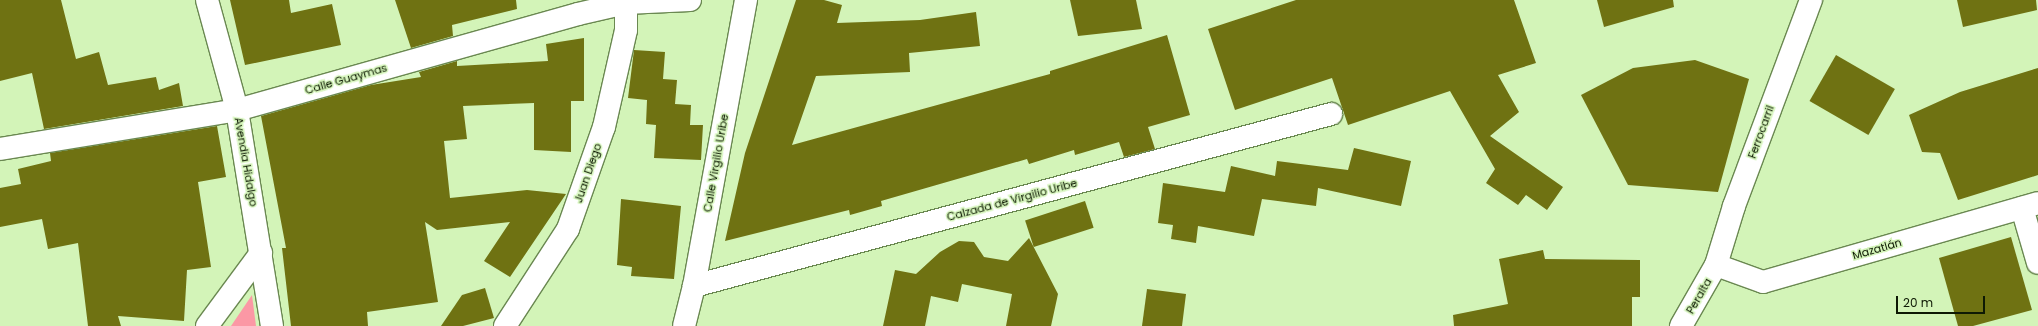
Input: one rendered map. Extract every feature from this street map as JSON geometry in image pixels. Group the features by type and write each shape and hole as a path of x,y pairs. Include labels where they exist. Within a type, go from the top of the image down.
{"street":[{"name":"Avendia Hidalgo","path":"207,0 237,110 272,326"},
{"name":"Calle Guaymas","path":"0,149 237,110 626,3 690,0"},
{"name":"Calle Virgilio Uribe","path":"684,326 694,286 746,0"},
{"name":"Ferrocarril","path":"1716,265 1734,206 1810,0"},
{"name":"Juan Diego","path":"504,326 568,229 604,127 626,30 626,3"},
{"name":"Calzada de Virgilio Uribe","path":"694,286 1331,114"},
{"name":"Mazatlán","path":"1716,265 1763,282 2030,205"},
{"path":"2030,205 2038,263"},
{"path":"207,326 261,253"},
{"name":"Peralta","path":"1681,326 1716,265"}],"shaded area":[{"path":"252,295 256,326 231,326"}],"building":[{"path":"0,0 61,0 76,59 99,52 108,85 156,77 159,90 179,83 183,106 44,129 32,73 0,81"},
{"path":"230,0 289,0 291,13 332,4 341,45 245,65"},
{"path":"395,0 516,0 517,9 452,25 453,36 411,48"},
{"path":"796,0 824,0 842,5 837,23 920,20 976,12 980,46 909,53 910,72 816,76 792,145 1050,74 1050,71 1167,35 1190,115 1148,127 1155,149 1124,157 1119,142 1075,155 1074,150 1029,164 1027,159 881,201 882,206 850,215 849,210 725,241 745,153"},
{"path":"1070,0 1136,0 1142,29 1078,36"},
{"path":"1296,0 1514,0 1536,63 1498,75 1519,112 1490,136 1563,187 1547,210 1526,195 1518,205 1486,183 1495,169 1450,91 1348,125 1332,78 1235,110 1208,29"},
{"path":"1597,0 1673,0 1674,7 1604,27"},
{"path":"1957,0 2036,0 2037,10 1963,27"},
{"path":"584,38 584,101 571,101 571,152 534,150 534,103 463,106 467,139 444,141 450,198 527,190 566,194 510,277 484,261 510,222 437,230 425,222 438,302 367,312 368,326 291,326 282,248 286,248 261,116 371,85 421,77 419,72 457,61 457,66 548,61 546,44"},
{"path":"634,50 665,52 663,79 677,80 675,104 691,105 690,125 703,125 701,160 654,158 656,125 646,124 647,100 628,98"},
{"path":"1836,55 1895,89 1868,135 1810,101"},
{"path":"1695,60 1749,79 1718,192 1628,185 1581,95 1633,68"},
{"path":"2038,68 2038,175 1958,200 1940,153 1922,152 1909,115 1960,92"},
{"path":"217,126 226,177 198,182 211,267 187,270 184,321 118,316 121,326 88,326 78,243 48,249 42,219 0,227 0,188 21,184 18,169 51,161 50,153"},
{"path":"1354,148 1411,161 1401,206 1318,188 1316,206 1262,199 1254,236 1198,226 1196,243 1171,239 1173,225 1158,223 1163,183 1225,192 1231,166 1275,176 1277,161 1348,170"},
{"path":"621,199 681,206 674,279 631,276 632,267 617,265"},
{"path":"1085,201 1094,228 1034,247 1025,220"},
{"path":"2011,237 2032,310 1973,326 1958,326 1939,258"},
{"path":"1029,238 1058,294 1051,326 1006,326 1012,294 962,284 958,302 931,296 925,326 883,326 895,270 916,274 940,252 959,241 974,242 984,257 1008,261"},
{"path":"1543,250 1545,259 1640,260 1640,297 1632,297 1632,326 1454,326 1453,315 1508,304 1499,259"},
{"path":"485,288 494,318 463,326 441,326 462,295"},
{"path":"1147,289 1186,294 1182,326 1142,326"}]}
